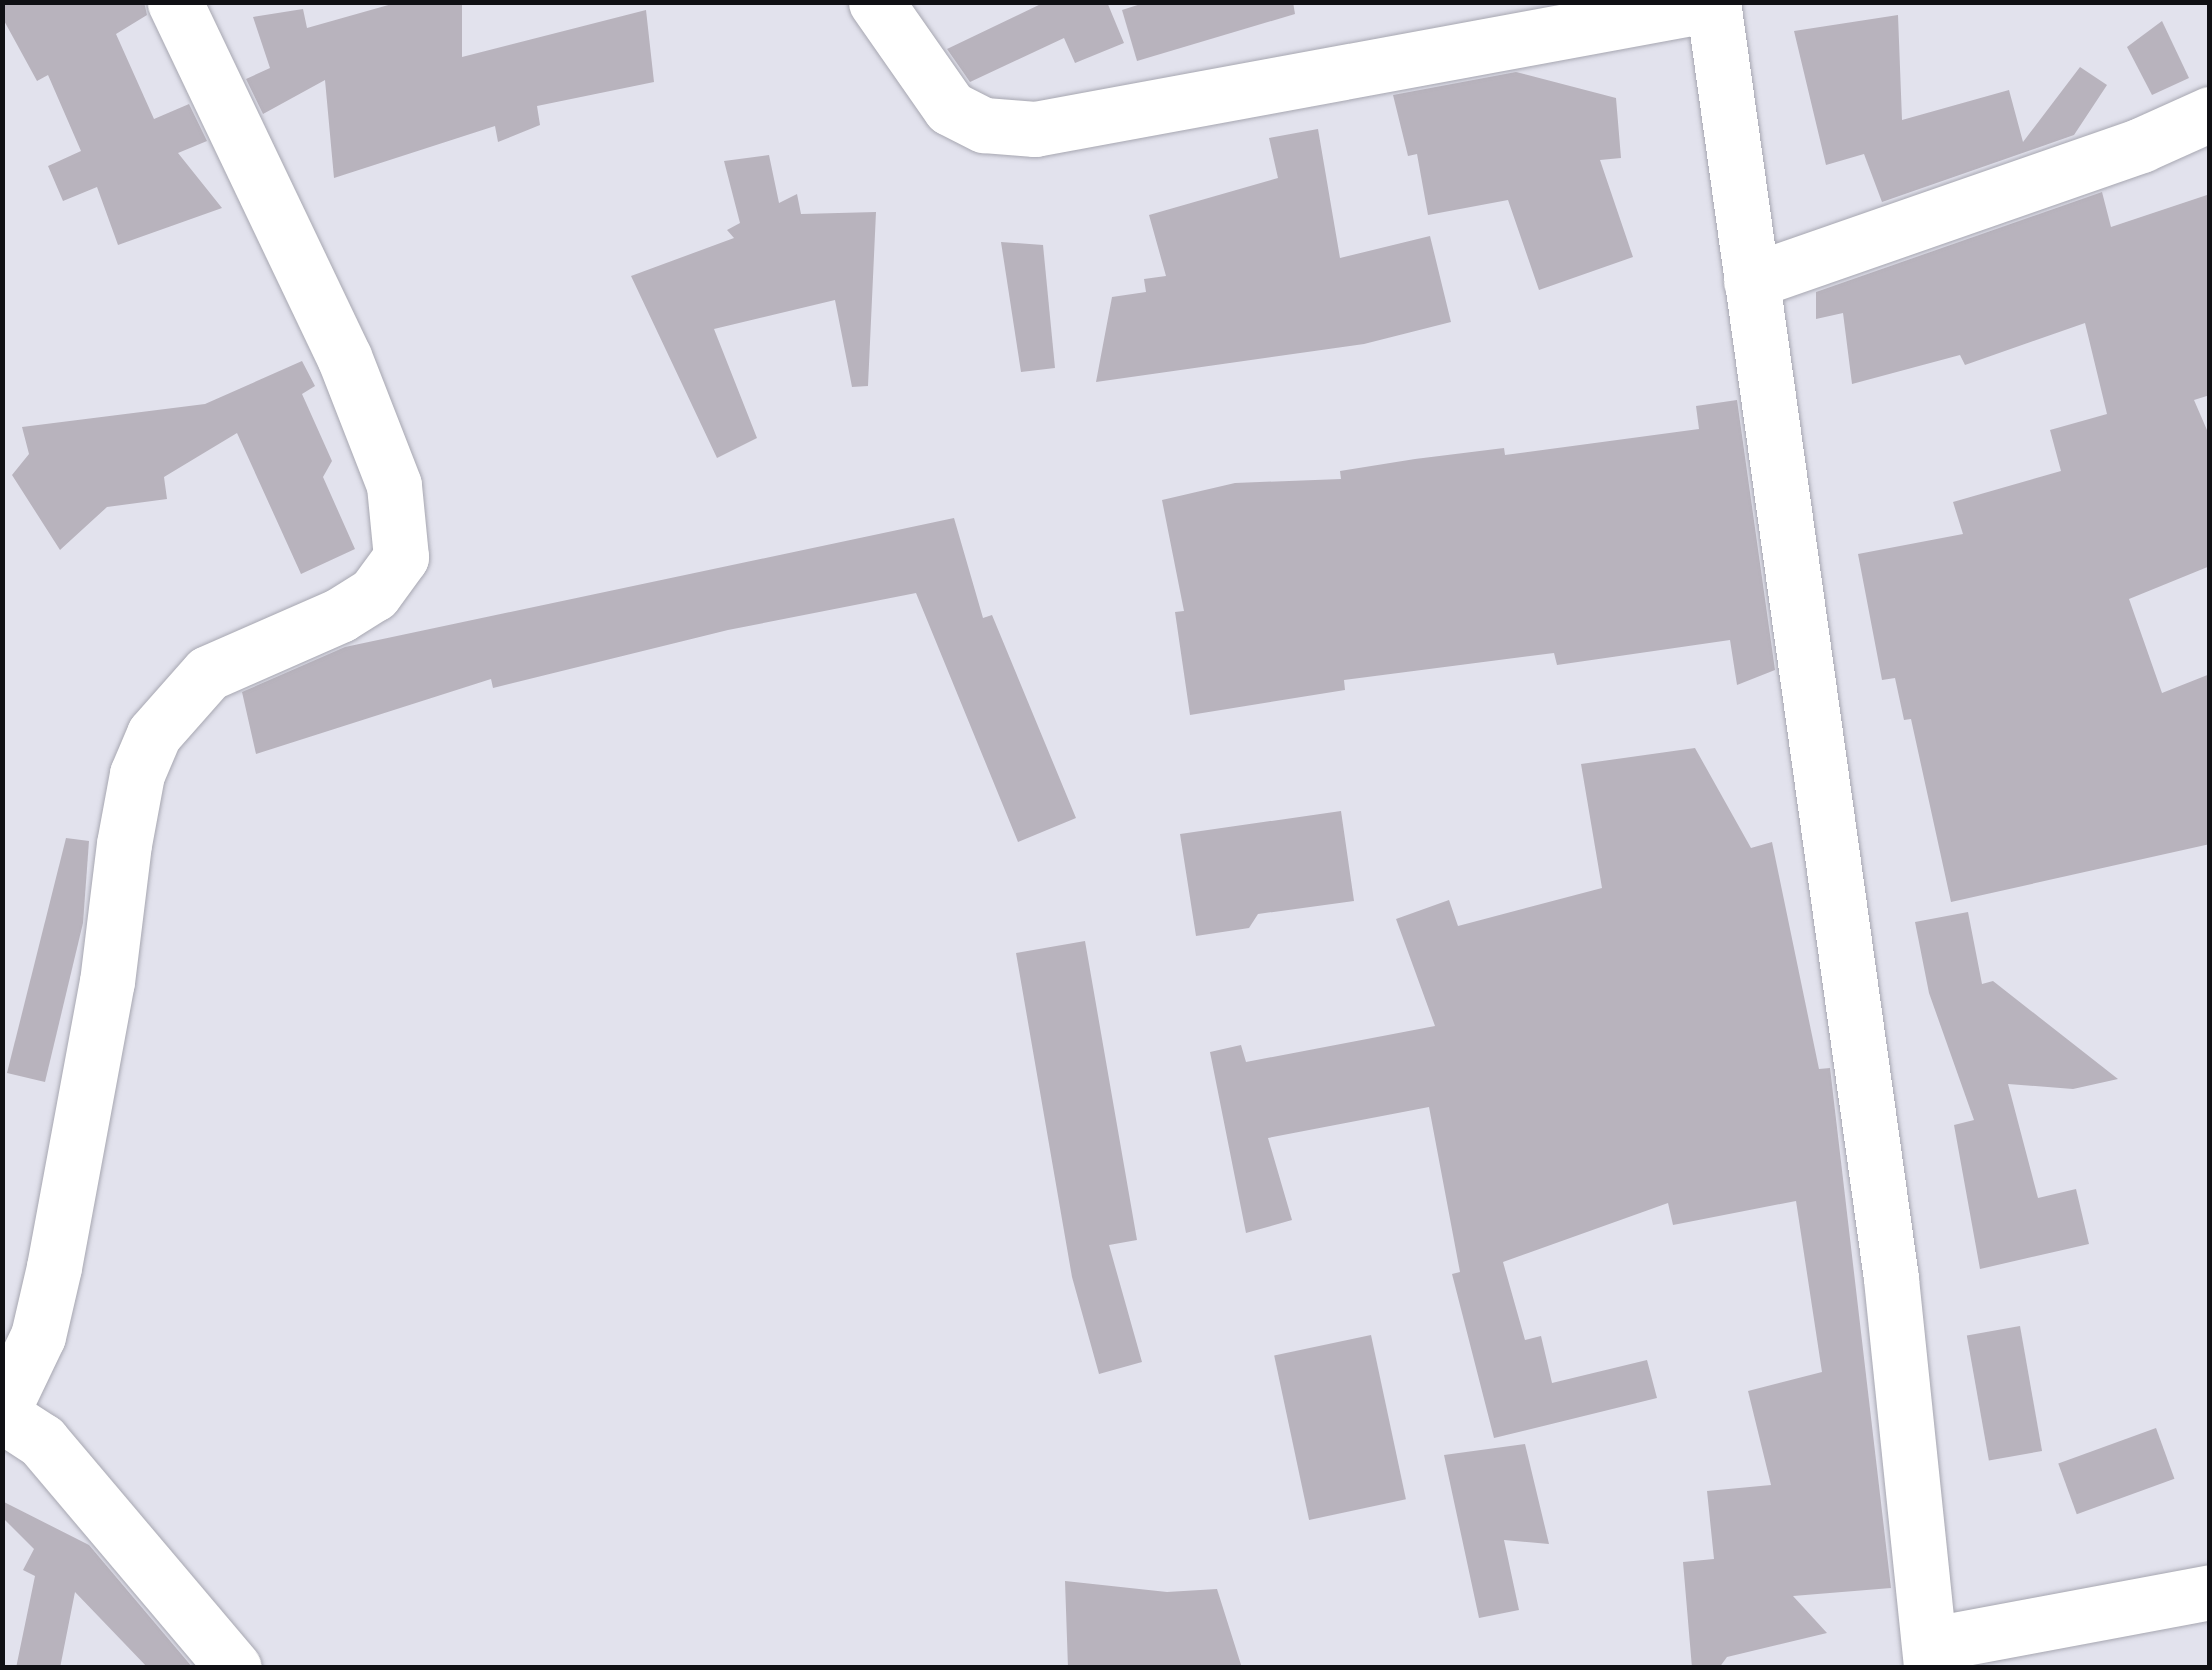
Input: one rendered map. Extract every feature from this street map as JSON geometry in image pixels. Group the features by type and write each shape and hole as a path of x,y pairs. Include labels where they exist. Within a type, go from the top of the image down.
{"street":[{"path":"176,2 344,357 394,485 400,557 374,594 340,615 208,673 154,734 134,791 107,982 54,1268 38,1336 2,1413 42,1441 234,1668"},
{"path":"876,2 950,108 984,125 1035,129 1713,3 1866,1093 1932,1656 2210,1592"},
{"path":"1751,282 2141,145 2210,114"}],"building":[{"path":"2,2 144,2 147,15 116,34 154,119 189,104 207,141 178,153 222,208 118,245 97,187 63,201 48,166 81,151 48,75 37,81 2,17"},
{"path":"399,2 462,2 462,57 646,10 654,82 537,106 540,125 498,142 495,126 334,178 325,80 263,114 246,79 270,68 253,17 303,9 307,28"},
{"path":"1045,2 1107,2 1124,43 1075,63 1064,38 970,82 947,49"},
{"path":"1147,2 1293,2 1295,14 1137,61 1122,10"},
{"path":"1898,15 1902,120 2009,90 2023,142 2080,67 2107,85 2074,135 1882,202 1864,154 1826,165 1794,31"},
{"path":"2162,21 2189,78 2152,95 2127,47"},
{"path":"1516,72 1616,98 1621,158 1600,160 1633,257 1539,290 1508,200 1428,215 1417,154 1408,156 1393,95"},
{"path":"1318,129 1340,258 1430,236 1451,322 1364,344 1096,382 1112,297 1146,292 1144,279 1166,276 1149,215 1278,178 1269,138"},
{"path":"769,155 779,203 797,194 801,214 876,212 868,386 852,387 835,300 714,329 757,438 717,458 631,276 734,238 727,230 740,223 724,161"},
{"path":"2102,192 2111,227 2210,194 2210,395 2194,400 2210,437 2210,566 2129,599 2162,693 2210,674 2210,844 1951,902 1911,719 1904,720 1895,678 1882,680 1858,554 1963,534 1953,502 2061,471 2050,430 2107,414 2085,323 1965,365 1960,355 1852,384 1843,313 1816,319 1816,292"},
{"path":"1001,242 1043,245 1055,368 1021,372"},
{"path":"302,361 315,386 302,394 332,461 323,477 355,549 301,574 237,433 164,477 167,499 107,507 60,550 12,475 29,454 22,427 205,404"},
{"path":"1737,400 1775,670 1737,685 1730,640 1557,665 1554,653 1344,680 1345,690 1190,715 1175,612 1184,611 1162,500 1235,483 1341,479 1340,471 1415,459 1504,448 1505,455 1699,429 1696,406"},
{"path":"954,518 983,618 992,615 1076,818 1018,842 916,593 728,630 493,688 491,679 256,754 242,692 345,647"},
{"path":"1695,748 1751,848 1772,842 1819,1069 1830,1068 1891,1588 1793,1596 1827,1633 1727,1657 1719,1668 1692,1668 1683,1562 1714,1559 1707,1491 1771,1485 1748,1391 1822,1372 1796,1201 1673,1225 1668,1203 1503,1262 1525,1340 1541,1336 1552,1383 1647,1360 1657,1398 1494,1438 1452,1274 1460,1272 1429,1107 1268,1138 1292,1220 1246,1233 1210,1052 1241,1045 1246,1062 1435,1026 1396,919 1449,900 1458,926 1602,888 1581,764"},
{"path":"1341,811 1354,901 1258,914 1249,928 1196,936 1180,834"},
{"path":"66,838 89,841 83,923 45,1082 7,1073"},
{"path":"1968,912 1982,984 1993,981 2118,1079 2073,1089 2008,1084 2038,1198 2076,1189 2089,1244 1980,1269 1954,1125 1974,1120 1929,993 1915,922"},
{"path":"1085,941 1137,1240 1109,1245 1142,1362 1099,1374 1072,1277 1016,953"},
{"path":"2020,1326 2042,1451 1989,1460 1967,1335"},
{"path":"1371,1335 1406,1499 1309,1520 1274,1356"},
{"path":"2156,1428 2174,1479 2077,1514 2058,1464"},
{"path":"1525,1444 1549,1544 1504,1540 1519,1610 1479,1618 1444,1455"},
{"path":"2,1501 89,1545 193,1668 148,1668 75,1592 60,1668 16,1668 35,1576 23,1570 34,1549 2,1517"},
{"path":"1065,1581 1167,1592 1217,1589 1242,1668 1068,1668"}]}
